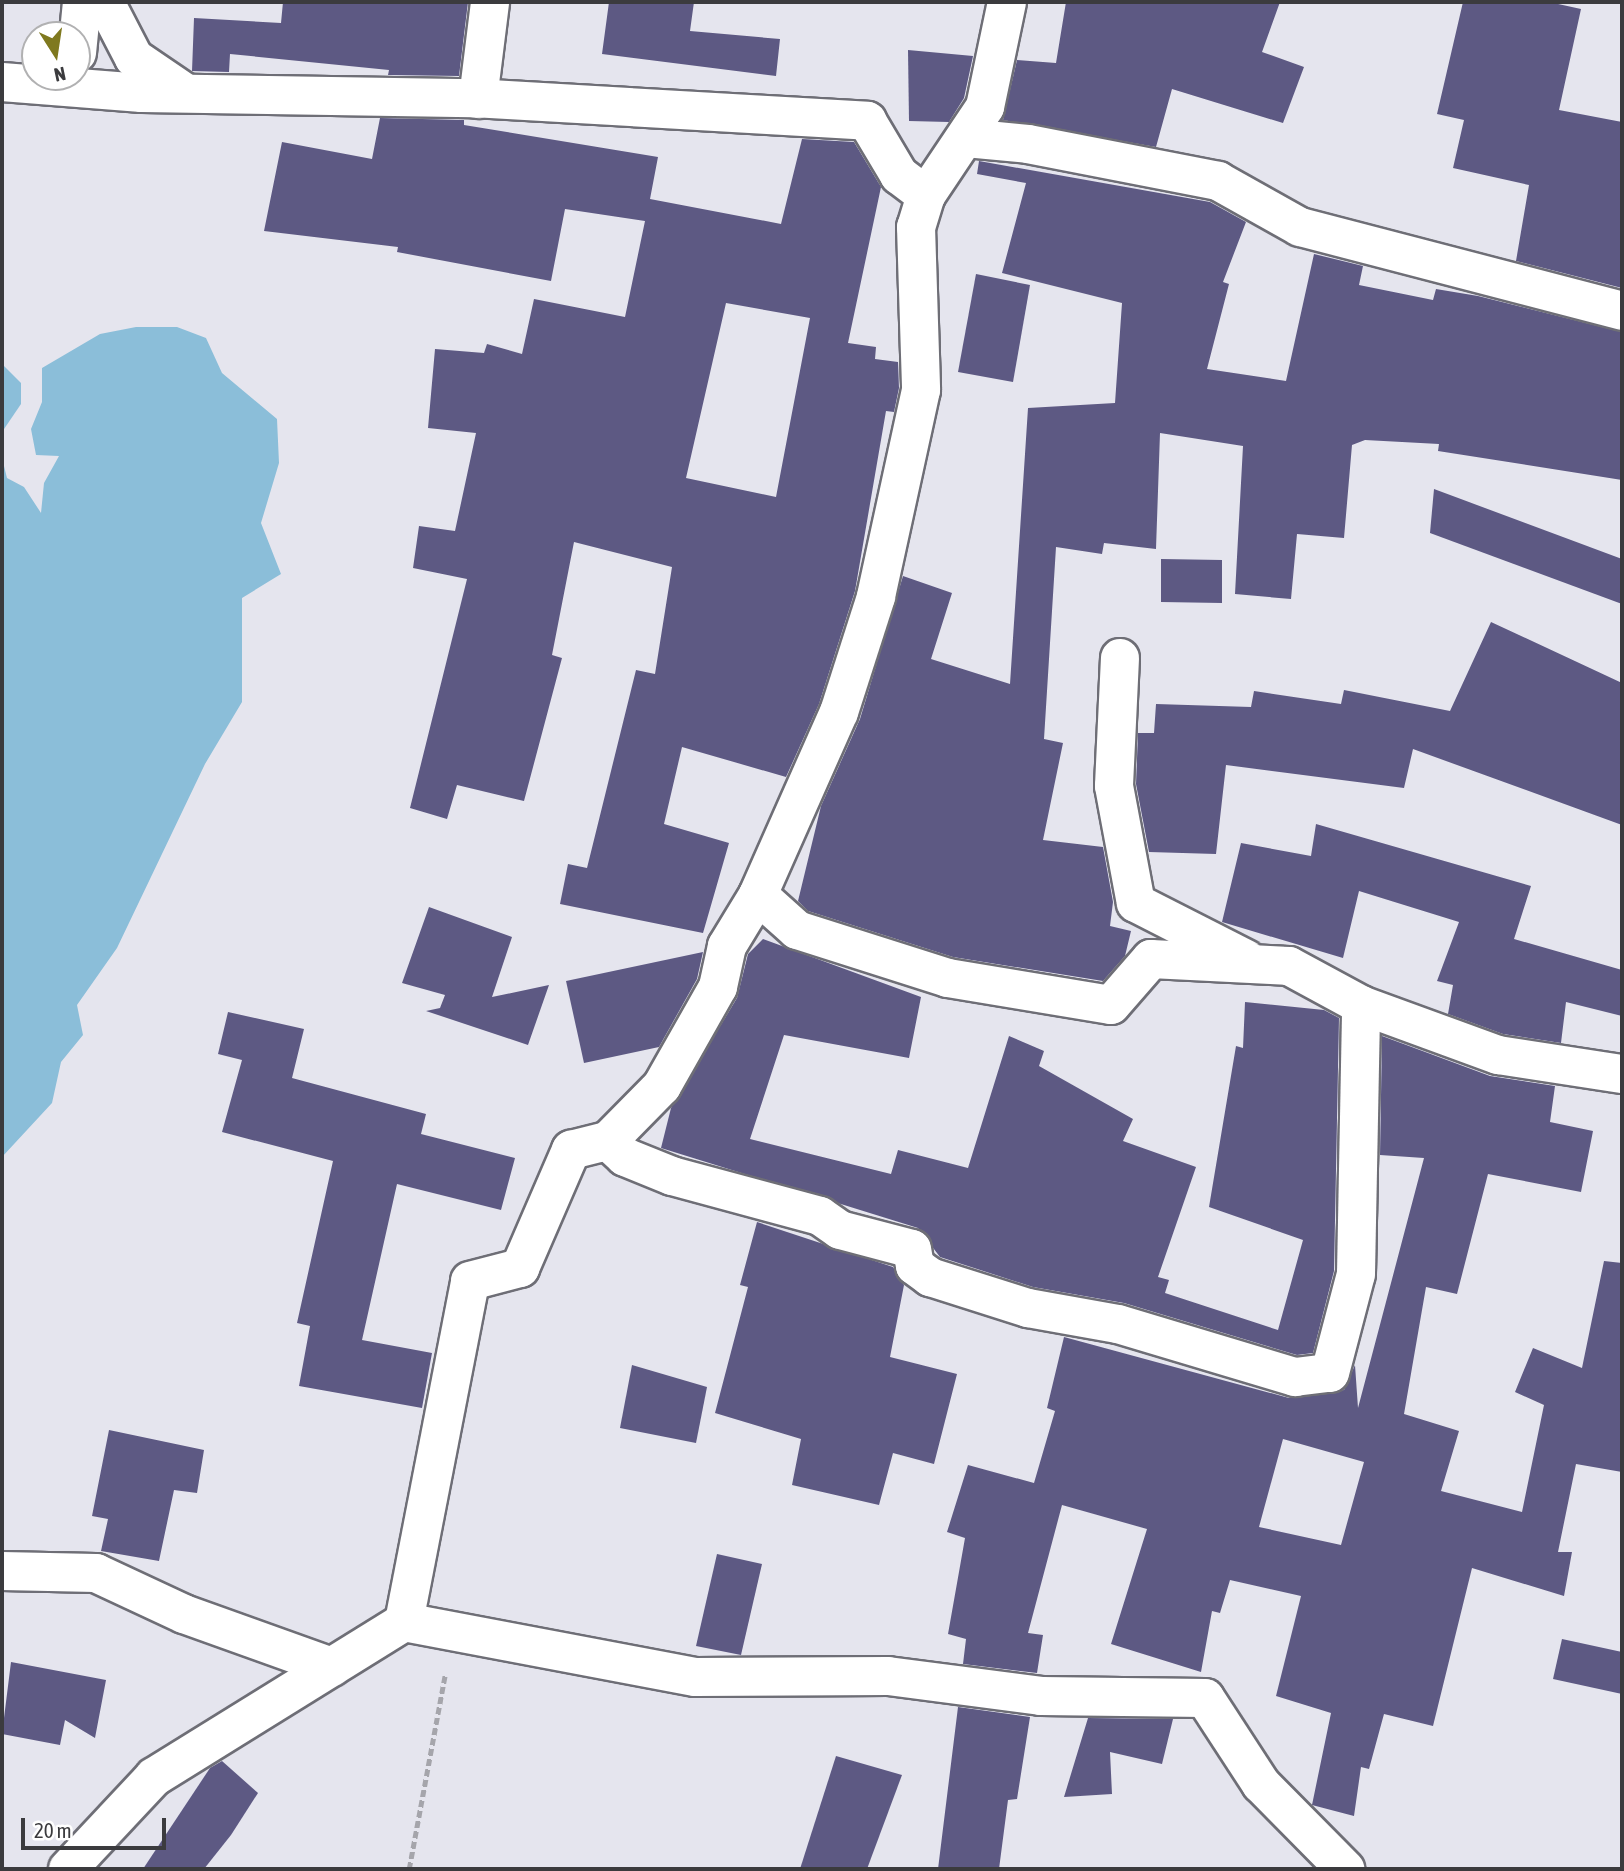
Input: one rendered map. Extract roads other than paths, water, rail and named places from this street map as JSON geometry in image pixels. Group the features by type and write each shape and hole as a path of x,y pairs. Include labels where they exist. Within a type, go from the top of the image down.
{"street":[{"path":"80,21 82,2"},
{"path":"105,2 134,58 186,93"},
{"path":"478,99 490,2"},
{"path":"404,1622 470,1281 520,1268 571,1150 608,1141 662,1086 718,987 727,946 758,895 839,712 876,597 921,390 916,227 926,195 985,107 1007,2"},
{"path":"91,76 186,93 478,99 867,121 899,175 926,195"},
{"path":"2,82 21,80"},
{"path":"966,138 1028,144 1218,181 1300,227 1622,311"},
{"path":"1120,659 1114,786 1136,903 1257,964"},
{"path":"758,895 797,930 948,978 1111,1005 1151,959 1289,966 1362,1004 1498,1055 1622,1074"},
{"path":"608,1141 625,1157 672,1176 820,1216 839,1230 912,1249 915,1266 930,1276 1028,1308 1118,1324 1295,1377 1330,1373 1356,1274 1362,1004"},
{"path":"2,1571 96,1573 332,1667"},
{"path":"68,1869 155,1777 404,1622 695,1676 888,1676 1041,1696 1205,1698 1261,1784 1345,1869"}],"water":[{"path":"136,327 177,327 206,338 222,373 277,419 279,463 261,523 281,574 242,598 242,702 205,764 117,948 77,1005 83,1035 61,1062 52,1103 2,1157 2,458 7,478 24,487 41,513 44,483 59,456 36,455 31,429 42,402 42,368 100,334"},
{"path":"2,364 21,383 21,404 2,432"}]}
